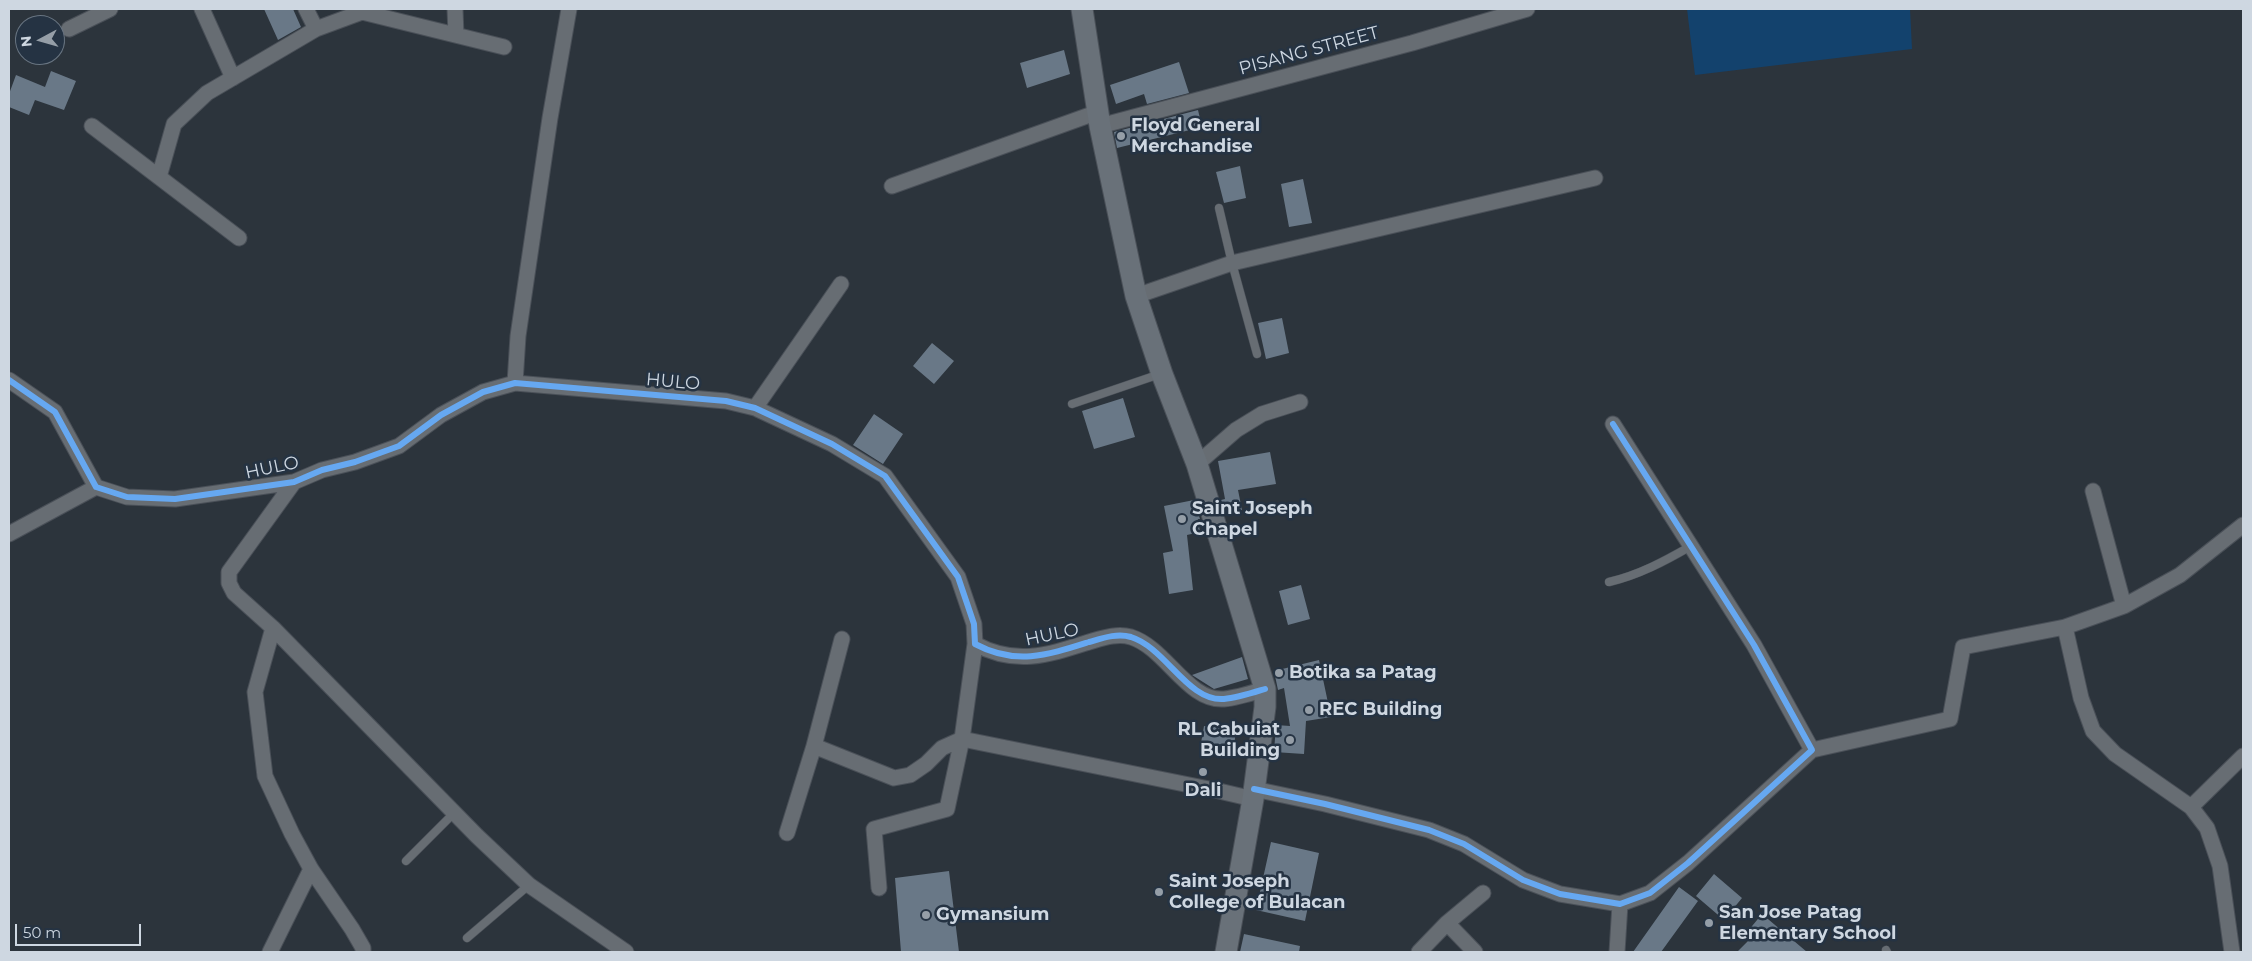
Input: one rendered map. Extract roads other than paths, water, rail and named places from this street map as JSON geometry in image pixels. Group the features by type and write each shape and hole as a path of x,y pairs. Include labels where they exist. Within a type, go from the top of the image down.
{"main road":[{"path":"1082,9 1099,119 1136,296 1162,374 1197,464 1265,690 1265,708 1253,794 1226,952"}],"street":[{"path":"69,29 110,9"},
{"path":"202,9 233,78"},
{"path":"306,9 316,29"},
{"path":"455,9 456,35"},
{"path":"515,383 518,336 550,118 569,9"},
{"name":"PISANG STREET","path":"892,186 1099,119 1403,46 1527,9"},
{"path":"159,177 174,124 207,92 316,29 362,12 504,47"},
{"path":"92,126 239,238"},
{"path":"1136,296 1232,263 1595,178"},
{"path":"755,408 841,284"},
{"path":"9,380 55,412 96,487 9,534"},
{"name":"HULO","path":"96,487 127,497 175,499 294,482 322,470 355,462 399,446 441,415 483,392 515,383 726,401 755,408 832,444 885,476 958,577 974,624 975,644 990,652 1023,658 1052,654 1116,635 1131,637 1156,650 1196,692 1223,700 1265,690"},
{"path":"1197,464 1236,430 1262,414 1300,402"},
{"path":"1613,424 1754,644 1812,750"},
{"path":"294,482 229,572 229,583 234,593 273,628 454,812 529,885 626,952"},
{"path":"2093,491 2124,606"},
{"path":"814,746 894,778 910,775 926,764 942,748 962,739 1219,791 1325,804 1429,830 1464,844 1523,880 1560,894 1620,904 1650,893 1688,863 1812,750 1950,720 1963,646 2065,627 2124,606 2180,575 2243,524"},
{"path":"2065,627 2081,698 2094,731 2115,754 2191,807 2207,828 2220,866 2232,952"},
{"path":"273,628 255,692 265,776 292,834 311,869 352,929 363,948 363,952"},
{"path":"787,833 814,746 842,639"},
{"path":"879,888 874,829 947,809 962,739 975,644"},
{"path":"2191,807 2243,756"},
{"path":"270,952 311,869"},
{"path":"1419,952 1447,923 1483,893"},
{"path":"1617,952 1620,904"},
{"path":"1447,923 1475,952"}],"lane":[{"path":"1219,208 1256,354"},
{"path":"1072,404 1162,374"},
{"path":"1609,582 1628,578 1691,546"},
{"path":"406,861 454,812"},
{"path":"468,938 529,885"}],"place":[{"name":"Floyd General Merchandise","path":"1121,136"},
{"name":"Saint Joseph Chapel","path":"1182,519"},
{"name":"Botika sa Patag","path":"1279,673"},
{"name":"REC Building","path":"1309,710"},
{"name":"RL Cabuiat Building","path":"1290,740"},
{"name":"Dali","path":"1203,772"},
{"name":"Saint Joseph College of Bulacan","path":"1159,892"},
{"name":"Gymansium","path":"926,915"},
{"name":"San Jose Patag Elementary School","path":"1709,923"}]}
